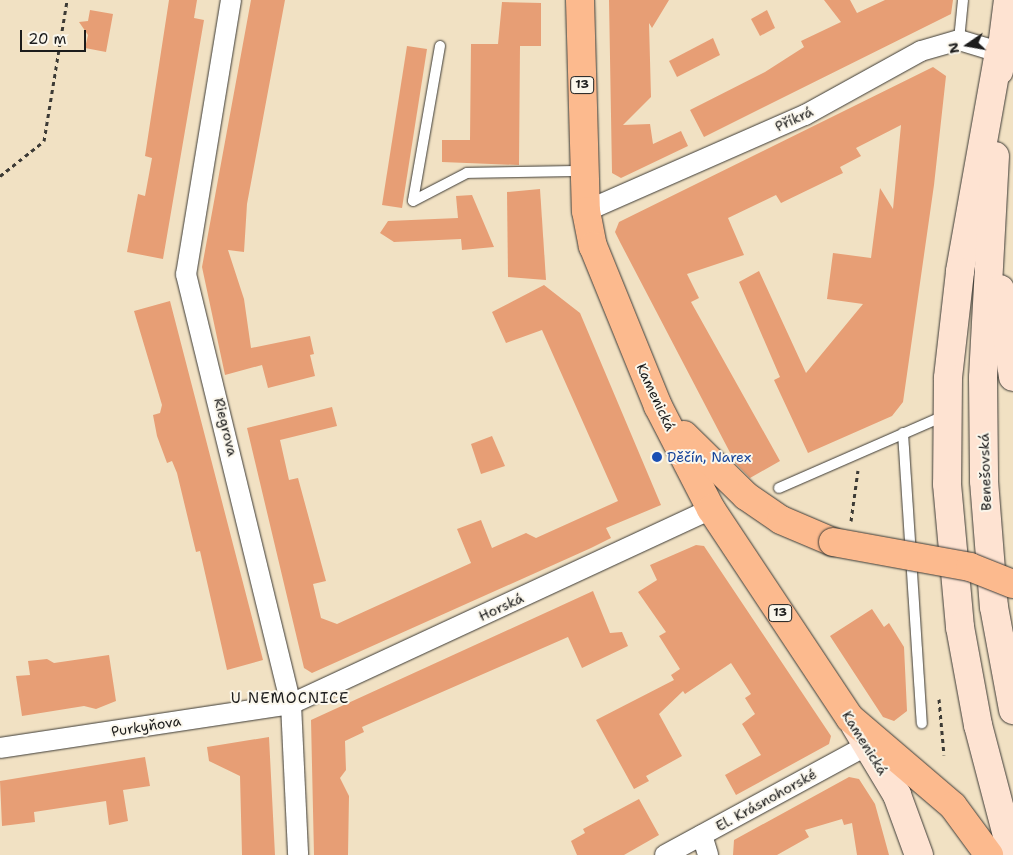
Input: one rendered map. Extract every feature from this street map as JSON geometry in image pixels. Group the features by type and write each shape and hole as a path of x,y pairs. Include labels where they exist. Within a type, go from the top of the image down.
{"main road":[{"name":"Kamenická","path":"580,0 586,211 603,280 658,406 711,509 868,745 897,796 919,855"},
{"name":"Benešovská","path":"1008,0 1000,52 983,378 984,481 994,607 1013,710"},
{"path":"1000,52 960,272 947,414 950,539 978,725 1012,855"},
{"name":"Benešovská","path":"992,233 1013,377"},
{"name":"13","path":"658,406 714,469 746,496 780,520 833,542 970,567 1013,584"},
{"name":"13","path":"850,718 953,806 989,855"}],"street":[{"name":"Riegrova","path":"231,0 186,274 291,704 298,855"},
{"path":"959,40 1000,52"},
{"name":"Příkrá","path":"586,211 805,115 921,51 959,40"},
{"name":"Horská","path":"291,704 711,509"},
{"name":"Purkyňova","path":"0,748 291,704"},
{"name":"El. Krásnohorské","path":"666,855 868,745"},
{"path":"702,835 708,855"}],"lane":[{"path":"959,40 963,0"},
{"path":"440,46 413,201 467,173 585,171"},
{"path":"779,488 947,414"},
{"path":"903,433 922,723"}],"path":[{"path":"0,176 44,141 67,0"},
{"path":"851,521 860,452"}],"building":[{"path":"169,0 197,0 194,18 204,20 163,259 127,252 138,194 145,196 152,158 145,156"},
{"path":"251,0 285,0 247,204 244,252 228,250 244,299 251,348 310,336 314,354 310,355 315,376 268,388 262,365 225,375 202,267"},
{"path":"609,0 669,0 652,28 649,23 651,97 623,125 650,124 653,144 681,131 688,146 621,178 612,173"},
{"path":"824,0 850,0 857,13 885,0 953,0 951,14 704,137 690,110 765,72 804,47 801,41 841,22"},
{"path":"502,2 541,3 541,46 520,46 519,165 442,162 442,140 470,140 471,44 498,44"},
{"path":"90,10 113,14 106,52 85,48 88,35 79,22 88,21"},
{"path":"767,10 775,28 760,36 751,19"},
{"path":"713,38 720,55 677,77 669,61"},
{"path":"407,46 427,49 402,208 382,205"},
{"path":"933,67 946,76 934,185 903,402 892,416 808,453 774,380 780,377 739,282 759,271 806,373 863,304 827,299 833,253 871,258 880,188 893,209 901,125 856,148 861,156 840,167 843,173 781,203 776,195 728,218 744,255 687,274 699,298 691,302 780,461 750,478 736,464 621,244 615,232 619,222"},
{"path":"540,189 546,280 508,277 507,192"},
{"path":"472,195 494,247 462,250 461,239 394,242 380,233 388,221 458,218 456,196"},
{"path":"544,285 580,313 661,505 606,528 611,538 591,548 312,673 304,668 247,428 332,407 337,426 280,440 289,480 298,478 326,581 313,584 321,618 337,624 471,563 457,529 481,520 492,548 526,533 536,538 618,501 542,330 506,343 492,312"},
{"path":"170,301 263,660 227,670 200,551 196,552 177,473 172,461 167,463 157,436 153,415 160,413 162,405 134,311"},
{"path":"492,436 505,466 481,474 471,444"},
{"path":"696,545 704,546 831,736 829,744 736,795 725,775 761,755 742,724 755,714 745,698 751,694 731,663 685,694 683,691 659,714 682,756 646,776 649,781 634,789 596,720 674,680 671,675 680,669 659,636 666,632 638,592 657,580 650,565"},
{"path":"593,591 610,633 622,632 628,646 582,668 568,637 362,727 364,732 345,741 346,770 340,778 349,796 348,855 314,855 311,720"},
{"path":"872,609 884,627 889,623 904,647 907,711 894,721 883,717 830,636"},
{"path":"109,655 116,701 96,709 84,706 22,716 16,676 30,675 28,661 47,659 54,663"},
{"path":"269,737 275,855 242,855 240,776 209,761 207,747"},
{"path":"145,757 150,786 123,790 128,821 109,825 106,801 34,812 35,822 2,826 0,781"},
{"path":"849,777 859,779 875,804 889,855 857,855 852,823 844,825 842,819 805,830 809,837 777,855 733,855 734,840"},
{"path":"639,799 659,835 624,855 577,855 571,841 585,833 583,829"}],"place":[{"name":"Děčín, Narex","path":"657,457"}],"district":[{"name":"U NEMOCNICE","path":"290,699"}]}
